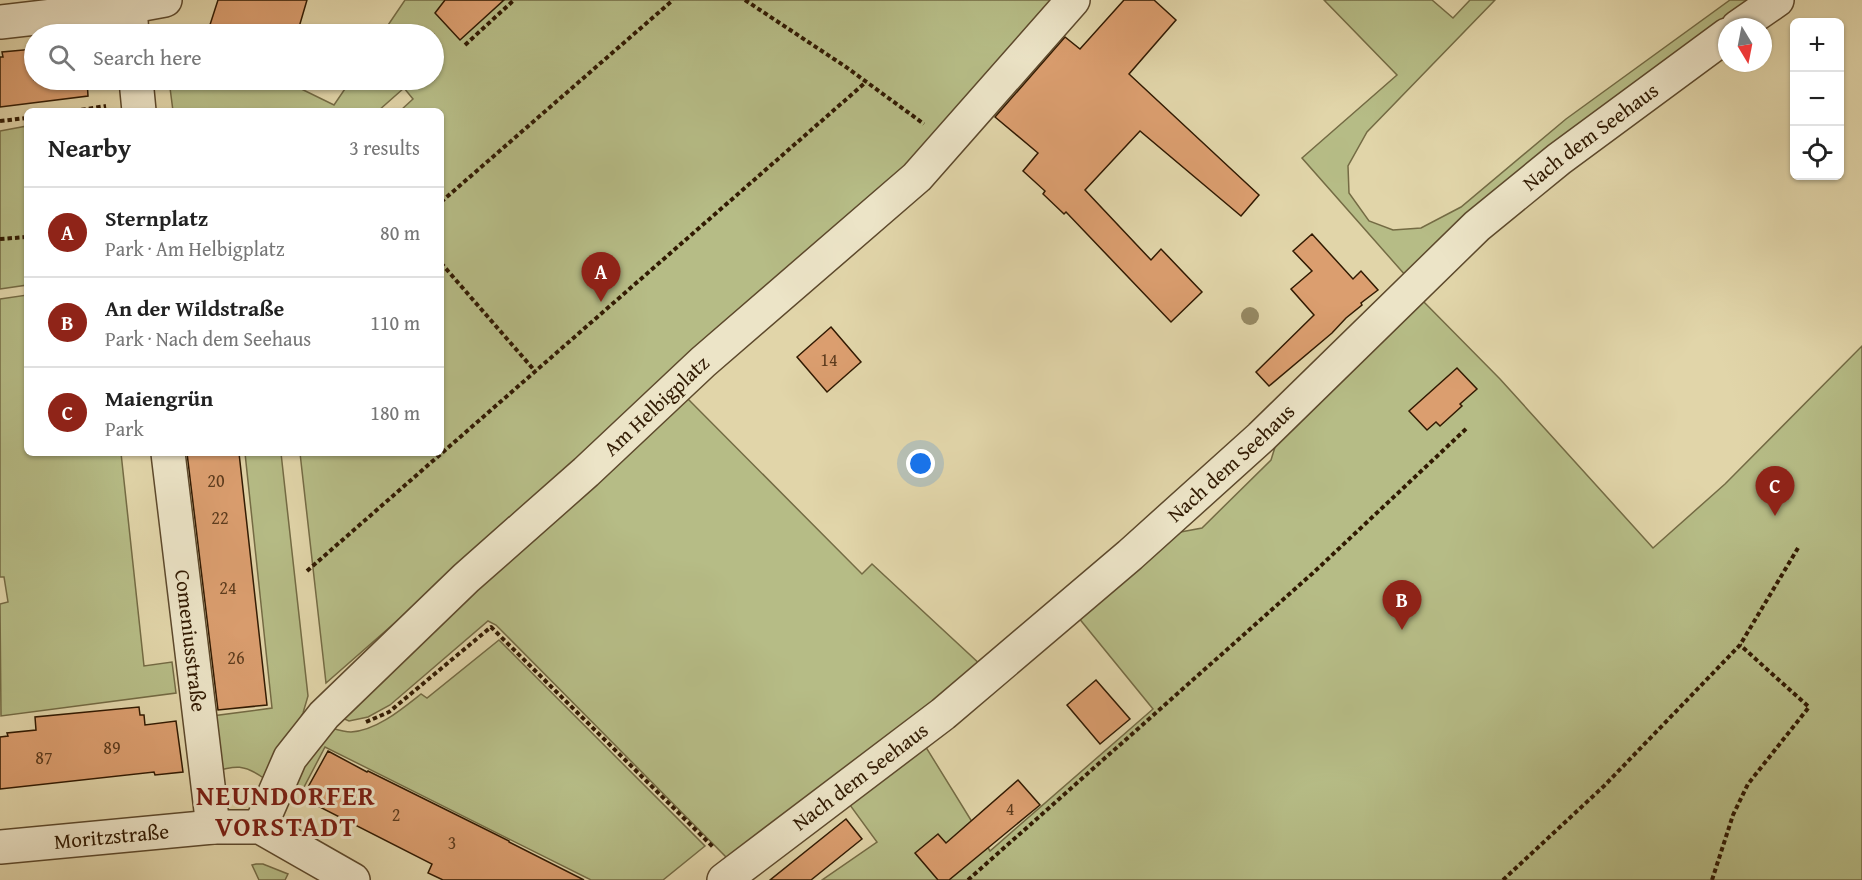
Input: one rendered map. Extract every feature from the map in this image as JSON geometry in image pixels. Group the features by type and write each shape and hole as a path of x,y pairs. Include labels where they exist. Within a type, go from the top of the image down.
{"street":[{"path":"0,22 72,7 124,22 165,0"},
{"name":"Am Helbigplatz","path":"260,827 290,758 324,716 466,578 586,472 703,362 917,177 1073,0"},
{"path":"1751,18 1777,0"},
{"name":"Nach dem Seehaus","path":"730,875 943,714 1130,555 1261,437 1477,226 1559,159 1718,41"},
{"path":"137,90 139,108"},
{"name":"Comeniusstraße","path":"168,456 213,827"},
{"name":"Moritzstraße","path":"0,847 213,827 260,827"},
{"path":"260,827 353,880"}],"path":[{"path":"465,45 514,0"},
{"path":"444,199 673,0"},
{"path":"745,0 866,82 948,142"},
{"path":"444,451 866,82"},
{"path":"0,121 24,118"},
{"path":"0,239 24,237"},
{"path":"444,266 535,371"},
{"path":"968,880 1304,581 1468,427"},
{"path":"307,571 438,456"},
{"path":"1503,880 1604,786 1740,645 1798,548"},
{"path":"324,716 347,726 367,722 389,712 491,627 730,875"},
{"path":"1712,880 1733,815 1748,784 1809,707 1740,645"}],"green space":[{"path":"405,0 1058,0 876,200 326,683 300,456 444,456 444,108 403,108 413,99 406,90 444,90 444,24 389,24"},
{"path":"1324,0 1432,0 1453,18 1470,0 1495,0 1367,132 1348,166 1349,193 1369,221 1393,230 1421,228 1461,207 1566,119 1730,0 1754,0 1731,18 1718,18 1718,29 1406,276 1302,158 1397,75"},
{"path":"170,90 303,90 334,105 344,90 402,90 381,108 173,108"},
{"path":"24,127 24,285 0,289 0,131"},
{"path":"24,295 24,456 121,456 144,666 172,662 176,693 1,716 0,604 8,602 4,577 0,577 0,299"},
{"path":"1418,296 1500,379 1653,548 1725,484 1862,346 1862,880 822,880 877,842 847,801 924,744 990,851 1153,709 1078,617 1170,534 1202,528 1271,460 1280,431"},
{"path":"686,397 862,574 872,564 983,667 911,722 830,779 728,859 496,625 488,621 390,705 368,717 349,721 333,714"},
{"path":"245,456 281,456 308,696 303,713 265,779 240,767 212,772 212,716 272,708"},
{"path":"499,640 705,846 663,880 591,880 325,747 304,787 284,790 328,727 351,732 370,728 421,694 427,698"},
{"path":"263,864 288,874 285,880 259,880 252,865"}],"building":[{"path":"218,0 307,0 300,24 210,24"},
{"path":"445,0 504,0 460,40 435,13"},
{"path":"1124,0 1154,0 1176,20 1129,74 1259,195 1241,216 1140,131 1085,190 1151,260 1161,249 1202,292 1171,322 1066,212 1064,214 1043,194 1045,191 1023,171 1038,153 995,117 1065,37 1080,49"},
{"path":"24,50 24,90 88,90 88,96 0,107 0,57 3,57 2,52"},
{"path":"1312,234 1353,279 1361,271 1378,290 1361,303 1362,305 1332,333 1269,386 1256,372 1314,315 1291,289 1312,271 1293,251"},
{"path":"831,327 861,362 827,392 797,357"},
{"path":"1457,368 1477,389 1440,426 1436,422 1427,430 1409,411"},
{"path":"187,456 239,456 267,705 218,710"},
{"path":"1096,680 1130,719 1100,744 1067,705"},
{"path":"139,707 140,715 144,715 145,725 176,721 183,772 155,775 154,772 0,789 0,737 8,736 7,733 36,730 35,717"},
{"path":"328,751 584,880 443,880 428,873 432,864 302,798"},
{"path":"1018,780 1040,805 949,880 938,880 915,853 938,834 946,843"},
{"path":"846,819 862,839 811,880 770,880"}],"place":[{"name":"Sternplatz","path":"601,302"},
{"name":"Maiengrün","path":"1775,516"},
{"name":"An der Wildstraße","path":"1402,630"}],"district":[{"name":"NEUNDORFER VORSTADT","path":"286,812"}]}
